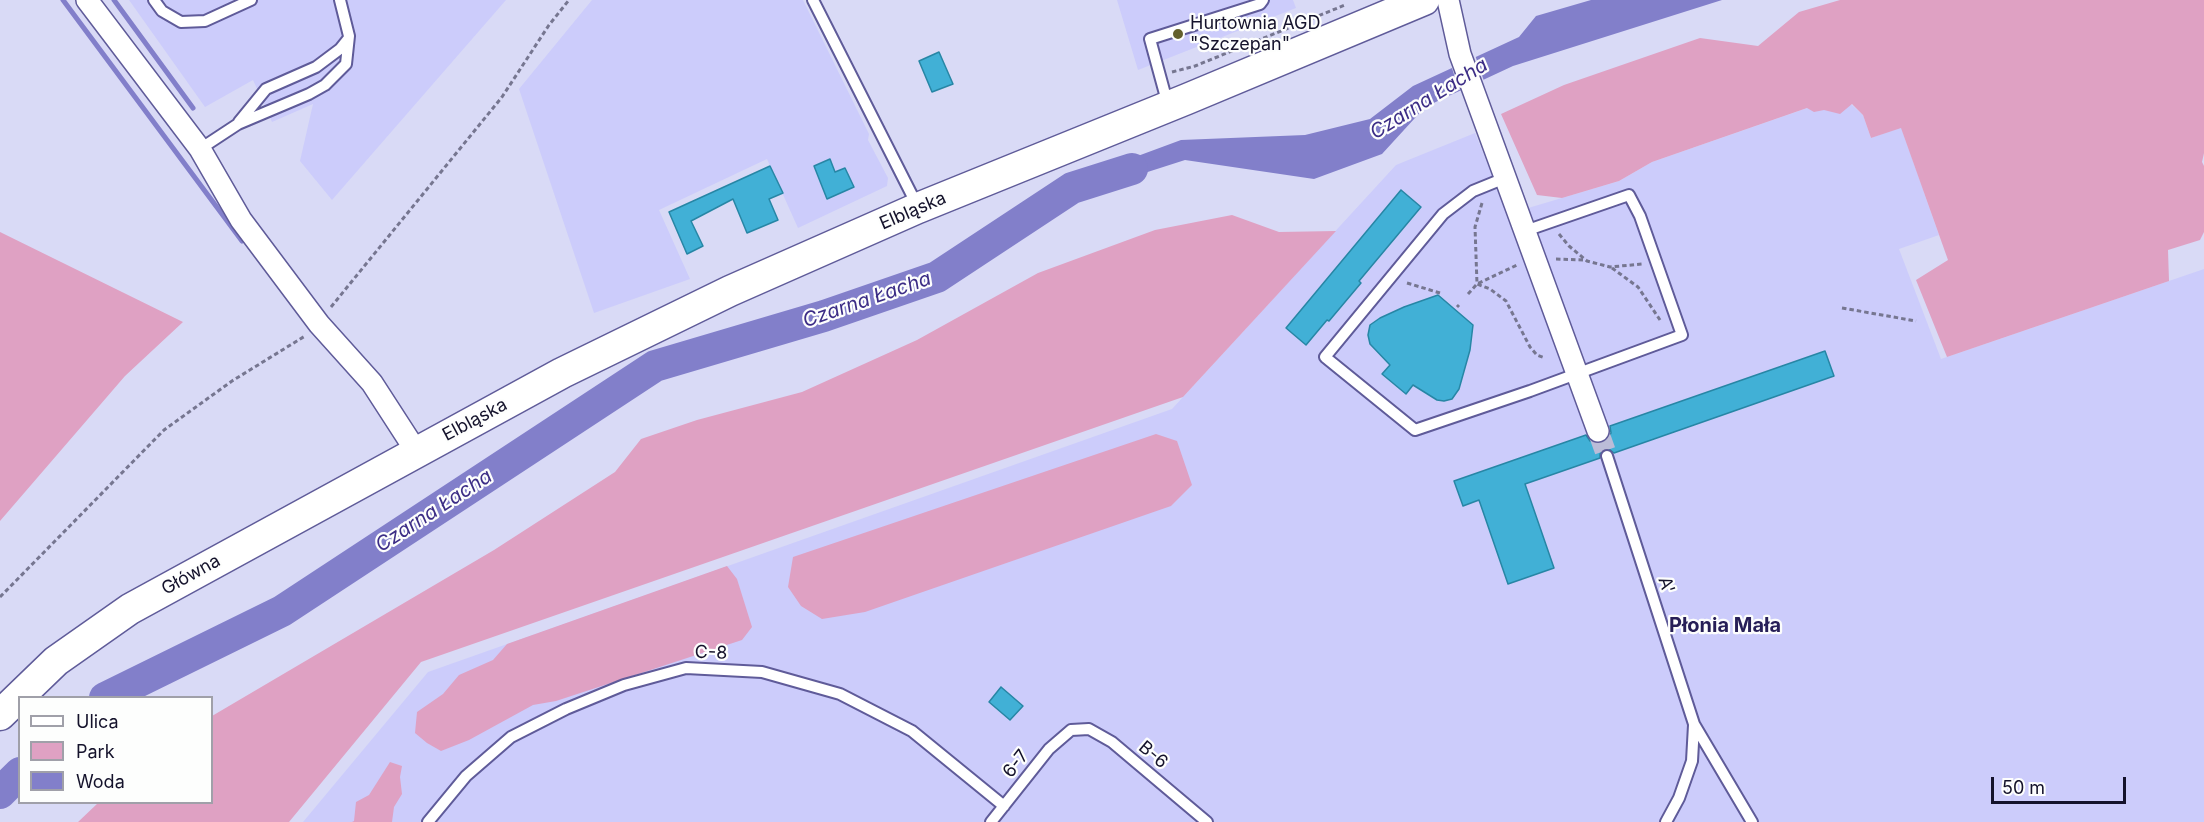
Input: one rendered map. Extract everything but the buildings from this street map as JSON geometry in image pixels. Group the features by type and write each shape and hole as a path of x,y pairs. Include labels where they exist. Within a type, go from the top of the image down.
{"main road":[{"name":"Elbląska","path":"408,456 562,373 719,296 918,208 1424,0"},
{"name":"Główna","path":"5,706 56,661 130,609 408,456"}],"street":[{"path":"87,0 200,149 241,220 319,324 372,383 408,456"},
{"path":"1448,0 1461,54 1472,86 1598,431"}],"lane":[{"path":"154,0 162,11 181,22 205,21 251,0"},
{"path":"200,149 237,124 325,85 346,64 350,36 339,0"},
{"path":"813,0 918,208"},
{"path":"1169,106 1150,39 1260,4 1263,0"},
{"path":"237,124 266,89 316,67 340,49 350,36"},
{"path":"1505,178 1473,191 1443,214 1325,357 1415,430 1577,374 1682,334 1640,216 1629,195 1525,231"},
{"name":"A'","path":"1608,456 1694,724 1752,822"},
{"name":"C-8","path":"428,822 466,776 512,737 566,709 624,685 686,668 762,672 840,694 912,731 1004,806"},
{"name":"A'","path":"1666,822 1679,798 1692,760 1694,724"},
{"name":"B-6","path":"1071,730 1089,729 1112,742 1207,822"},
{"name":"6-7","path":"991,822 1049,749 1071,730"}],"path":[{"path":"326,314 502,97 568,0"},
{"path":"1160,74 1195,66 1347,4"},
{"path":"1477,284 1475,227 1480,206 1486,196"},
{"path":"1558,232 1569,246 1587,261"},
{"path":"1547,260 1565,258 1610,267 1637,266 1655,260"},
{"path":"1468,294 1477,284 1521,264"},
{"path":"1610,267 1638,287 1662,323"},
{"path":"1407,283 1440,293"},
{"path":"1477,284 1490,289 1506,301 1530,347 1537,355 1545,358"},
{"path":"1842,308 1916,321"},
{"path":"0,597 164,430 231,381 313,331"}],"shaded area":[{"path":"129,0 506,0 332,200 300,161 313,104 272,122 253,80 205,107"},
{"path":"592,0 803,0 869,134 868,140 888,178 887,186 798,228 767,159 659,210 690,279 594,313 519,89"},
{"name":"Hurtownia AGD \"Szczepan\"","path":"1117,0 1293,0 1296,8 1138,70"},
{"path":"1842,96 1863,115 1871,138 1901,127 1939,235 1899,249 1941,359 2204,269 2204,822 303,822 428,672 1172,409 1396,165 1475,133 1508,214 1619,181 1652,162"}],"green space":[{"path":"1840,0 2204,0 2204,153 2202,162 2204,166 2204,232 2200,240 2168,250 2169,281 1947,357 1916,280 1948,260 1901,128 1871,138 1863,115 1852,104 1840,114 1824,110 1814,112 1807,108 1652,162 1619,181 1562,198 1537,195 1501,114 1564,85 1700,38 1758,46 1799,12"},
{"path":"1232,215 1279,232 1336,231 1183,397 421,662 289,822 78,822 97,804 213,804 213,715 494,550 615,472 641,439 697,420 802,392 917,340 1038,273 1155,230"},
{"path":"0,232 183,322 125,376 0,521"},
{"path":"1156,434 1177,441 1192,485 1171,506 865,612 822,619 801,606 788,587 793,557"},
{"path":"727,566 737,579 752,627 742,640 556,701 533,705 469,740 441,751 415,733 417,712 443,694 459,675 493,660 507,644"},
{"path":"390,762 402,766 400,777 402,794 394,807 392,822 352,822 356,802 369,795"}],"water":[{"path":"1591,0 1722,0 1513,66 1425,107 1382,154 1314,179 1185,160 1076,195 1108,167 1181,140 1305,135 1370,119 1413,86 1519,37 1536,16"}],"pier":[{"path":"1475,55 1484,81 1459,90 1451,65"}],"waterway":[{"path":"63,0 242,241"},
{"path":"114,0 193,108"},
{"name":"Czarna Łacha","path":"109,696 282,611 655,366 824,316 937,277 1072,188 1132,169"},
{"name":"Czarna Łacha","path":"0,793 18,775"}],"tunnel":[{"path":"1598,431 1607,456"}],"place":[{"name":"Hurtownia AGD \"Szczepan\"","path":"1178,34"}],"district":[{"name":"Płonia Mała","path":"1725,626"}]}
